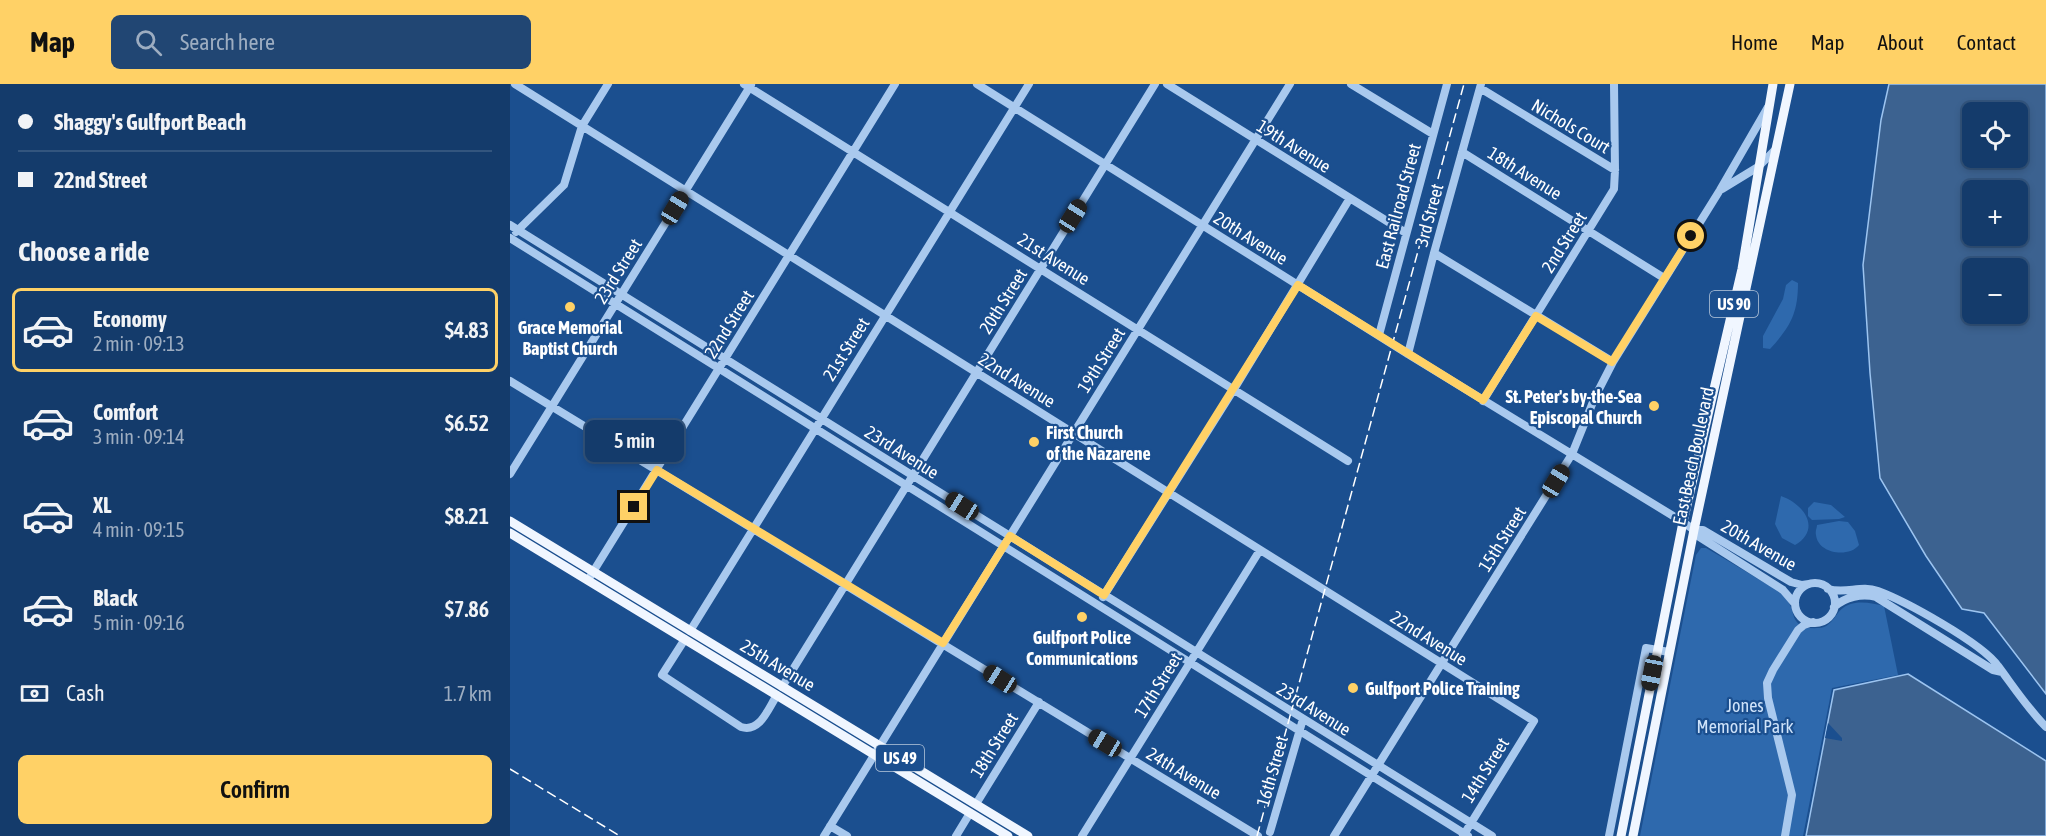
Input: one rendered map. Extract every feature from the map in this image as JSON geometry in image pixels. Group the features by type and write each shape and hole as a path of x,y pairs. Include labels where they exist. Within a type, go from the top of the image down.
{"main road":[{"name":"East Beach Boulevard","path":"1621,836 1683,522 1742,269 1773,84"},
{"name":"East Beach Boulevard","path":"1633,836 1694,530 1790,84"},
{"name":"25th Avenue","path":"510,521 591,576 877,750 973,808 1028,836"},
{"name":"25th Avenue","path":"510,533 591,576"},
{"name":"25th Avenue","path":"973,808 1008,836"}],"street":[{"name":"22nd Avenue","path":"515,84 1534,721"},
{"path":"511,240 518,230 564,185 582,126 608,84"},
{"name":"22nd Street","path":"591,576 896,84"},
{"name":"20th Avenue","path":"977,84 1408,354 1683,522 1698,536 1783,590 1796,608"},
{"name":"21st Street","path":"741,727 662,675 1029,84"},
{"name":"20th Street","path":"741,727 752,729 758,725 780,691 1155,84"},
{"name":"19th Avenue","path":"1167,84 1406,233"},
{"name":"19th Street","path":"824,836 1290,84"},
{"path":"1351,84 1433,134"},
{"name":"East Railroad Street","path":"1379,335 1447,84"},
{"name":"2nd Street","path":"1483,400 1614,189 1614,84"},
{"name":"21st Avenue","path":"748,85 1348,461"},
{"name":"23rd Street","path":"510,474 686,190 748,85"},
{"name":"Nichols Court","path":"1481,86 1615,170"},
{"name":"3rd Street","path":"1408,354 1481,86"},
{"name":"15th Street","path":"1334,836 1572,454 1612,362 1720,190 1769,106"},
{"name":"15th Street","path":"1720,190 1758,167 1776,149"},
{"name":"18th Avenue","path":"1462,152 1664,278"},
{"path":"1098,605 1234,389 1350,198"},
{"name":"23rd Avenue","path":"510,225 1492,836"},
{"name":"23rd Avenue","path":"511,240 1465,835"},
{"path":"1434,253 1612,362"},
{"name":"24th Avenue","path":"510,381 1258,836"},
{"name":"20th Avenue","path":"1694,530 1703,530 1791,582 1809,584"},
{"name":"17th Street","path":"1082,836 1260,550"},
{"path":"1795,633 1798,592 1809,584 1820,584 1828,589 1834,597 1834,607"},
{"path":"1828,589 1844,592 1868,588 1900,601 1980,648 1998,665 2046,727"},
{"path":"1785,836 1792,795 1768,698 1767,683 1795,633 1804,625 1826,619 1834,607 1842,601 1867,595 1876,597 1993,670 2002,672"},
{"path":"1796,608 1804,619 1814,622"},
{"path":"1610,836 1646,648 1669,652"},
{"name":"18th Street","path":"956,836 1039,702"},
{"name":"16th Street","path":"1270,832 1303,719"},
{"name":"14th Street","path":"1465,835 1534,721"},
{"path":"1429,812 1441,804"},
{"path":"830,826 847,836"}],"green space":[{"path":"1792,280 1798,283 1792,319 1770,349 1763,348 1763,336 1783,299 1786,285"},
{"path":"1781,496 1797,505 1807,518 1807,532 1803,539 1795,545 1782,538 1775,524"},
{"path":"1814,502 1831,505 1845,517 1812,520 1808,516 1808,508"},
{"path":"1839,521 1848,522 1855,531 1859,545 1848,552 1828,550 1818,541 1817,525"},
{"name":"Jones Memorial Park","path":"1701,548 1706,548 1781,592 1788,600 1794,617 1801,626 1823,627 1830,623 1843,608 1852,603 1884,606 1898,675 1832,688 1803,836 1640,836 1696,555"}],"shaded area":[{"path":"1889,84 2046,84 2046,694 1984,613 1962,609 1926,556 1880,478 1863,265 1881,120"},
{"path":"1908,674 2046,761 2046,836 1806,836 1834,690"}],"pier":[{"path":"1828,723 1842,738 1842,741 1825,738"}],"railway":[{"path":"1257,836 1464,84"},
{"path":"510,769 620,836"}],"place":[{"name":"Grace Memorial Baptist Church","path":"570,307"},
{"name":"St. Peter's by-the-Sea Episcopal Church","path":"1654,406"},
{"name":"First Church of the Nazarene","path":"1034,442"},
{"name":"Gulfport Police Communications","path":"1082,617"},
{"name":"Gulfport Police Training","path":"1353,688"}],"route":[{"path":"634,507 657,470 943,643 1010,536 1104,595 1298,285 1483,400 1536,316 1612,362 1691,236"}]}
